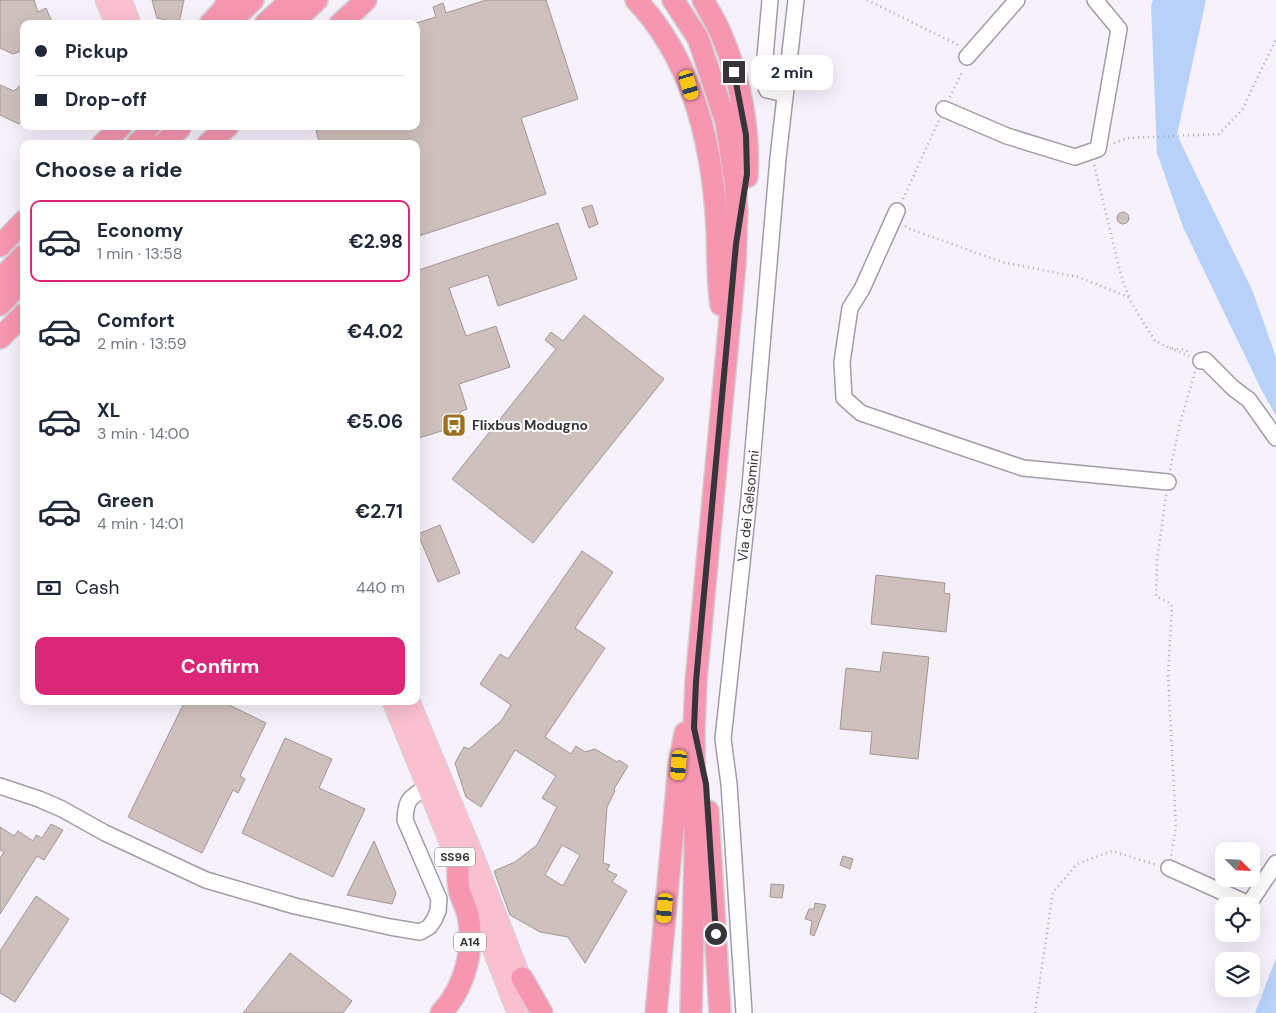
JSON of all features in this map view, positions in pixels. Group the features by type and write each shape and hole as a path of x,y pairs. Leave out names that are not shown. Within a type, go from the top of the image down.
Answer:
{"highway":[{"path":"214,20 229,0"},
{"path":"232,20 253,0"},
{"path":"269,20 291,0"},
{"path":"295,20 317,0"},
{"path":"330,20 351,0"},
{"path":"344,20 366,0"},
{"path":"636,0 648,13 675,54 689,85 706,143 715,197 720,296 728,347"},
{"path":"673,0 698,38 726,122 735,182 736,244"},
{"path":"691,1013 695,855 694,728 696,681 736,244 747,174 746,135 734,72 721,34 703,0"},
{"path":"95,140 104,130"},
{"path":"107,140 117,130"},
{"path":"141,140 152,130"},
{"path":"168,140 178,130"},
{"path":"0,246 20,225"},
{"path":"0,279 20,259"},
{"path":"0,305 20,283"},
{"path":"0,338 20,318"},
{"path":"656,1013 679,765 696,681"},
{"path":"694,728 706,784 720,1013"},
{"name":"A14","path":"441,1013 455,993 467,965 470,950 471,936 467,914 459,891 458,865"},
{"path":"522,978 542,1013"}],"main road":[{"path":"105,0 113,20"},
{"path":"122,0 130,20"},
{"name":"SS96","path":"394,705 517,1013"},
{"name":"SS96","path":"412,705 522,978 534,1013"}],"street":[{"path":"770,0 764,80 767,90 785,94"},
{"name":"Via dei Gelsomini","path":"744,1013 729,784 723,739 750,498 778,168 796,0"},
{"path":"967,57 1017,0"},
{"path":"944,110 1007,136 1075,157 1098,149 1119,29 1095,0"},
{"path":"897,211 862,289 850,308 842,362 844,398 861,412 1023,468 1168,482"},
{"path":"1198,362 1205,360 1233,388 1249,400 1276,438"},
{"path":"0,786 62,809 105,833 206,880 295,906 420,932 429,927 434,920 438,911 438,899 405,820 405,815 409,799 427,787"},
{"path":"1169,868 1249,904 1276,863"}],"path":[{"path":"867,0 958,44 965,51 967,57 897,211 903,225 1002,262 1078,277 1130,298"},
{"path":"1035,1013 1053,892 1077,864 1112,851 1169,868 1176,827 1168,674 1172,604 1156,596 1157,561 1168,482 1180,423 1198,362 1186,350 1170,348 1155,341 1130,298 1122,279 1091,152 1128,138 1219,134 1242,110 1276,39"}],"water":[{"path":"1153,0 1206,0 1177,135 1253,292 1276,357 1276,416 1262,391 1183,227 1157,153 1151,6"},
{"path":"1276,958 1276,1013 1255,1013"}],"building":[{"path":"0,0 34,0 38,12 46,8 51,20 20,20 20,51 13,54 0,48"},
{"path":"152,0 184,0 180,20 157,18"},
{"path":"486,0 546,0 578,99 521,118 546,194 420,236 420,140 319,140 316,131 420,130 420,22 436,17 433,7 443,3 446,13"},
{"path":"0,85 14,91 20,86 19,124 0,115"},
{"path":"592,205 598,224 589,228 582,208"},
{"path":"1123,212 1129,218 1123,224 1117,218"},
{"path":"558,223 577,279 498,306 488,275 449,288 466,336 496,326 510,367 459,384 467,409 460,412 464,424 420,438 420,270"},
{"path":"584,315 664,379 533,543 452,479 556,349 545,340 551,332 563,341"},
{"path":"440,525 460,573 438,582 420,539 420,533"},
{"path":"582,551 613,572 575,628 605,648 545,737 571,754 576,746 585,752 595,749 628,766 614,789 615,791 607,807 603,863 610,865 607,870 617,875 612,882 627,891 585,963 568,937 540,932 510,915 494,871 515,862 537,845 557,807 542,798 556,776 515,750 481,807 466,797 455,763 464,747 469,749 501,721 511,705 480,684 500,654 508,659","holes":["562,845 580,855 563,886 545,875"]},
{"path":"876,575 945,583 944,593 950,594 946,632 871,624"},
{"path":"883,652 929,657 918,759 870,754 872,732 840,729 846,668 880,672"},
{"path":"183,705 229,705 266,723 240,776 245,779 238,793 233,790 202,853 128,817"},
{"path":"285,738 332,759 319,788 365,809 333,877 242,833"},
{"path":"51,824 63,830 44,860 37,856 0,914 0,858 4,852 0,850 0,827 14,836 18,831 33,841 36,835 42,838"},
{"path":"374,841 396,893 392,904 347,895"},
{"path":"843,856 853,859 850,869 840,865"},
{"path":"771,884 784,885 782,898 770,897"},
{"path":"36,896 69,919 15,1002 0,993 0,951"},
{"path":"815,903 826,905 814,936 810,934 812,921 805,919 809,909 814,909"},
{"path":"290,953 352,1001 343,1013 243,1013"}],"place":[{"name":"Flixbus Modugno","path":"454,425"}],"route":[{"path":"716,934 706,784 694,728 696,681 736,244 747,174 746,135 734,72"}]}
